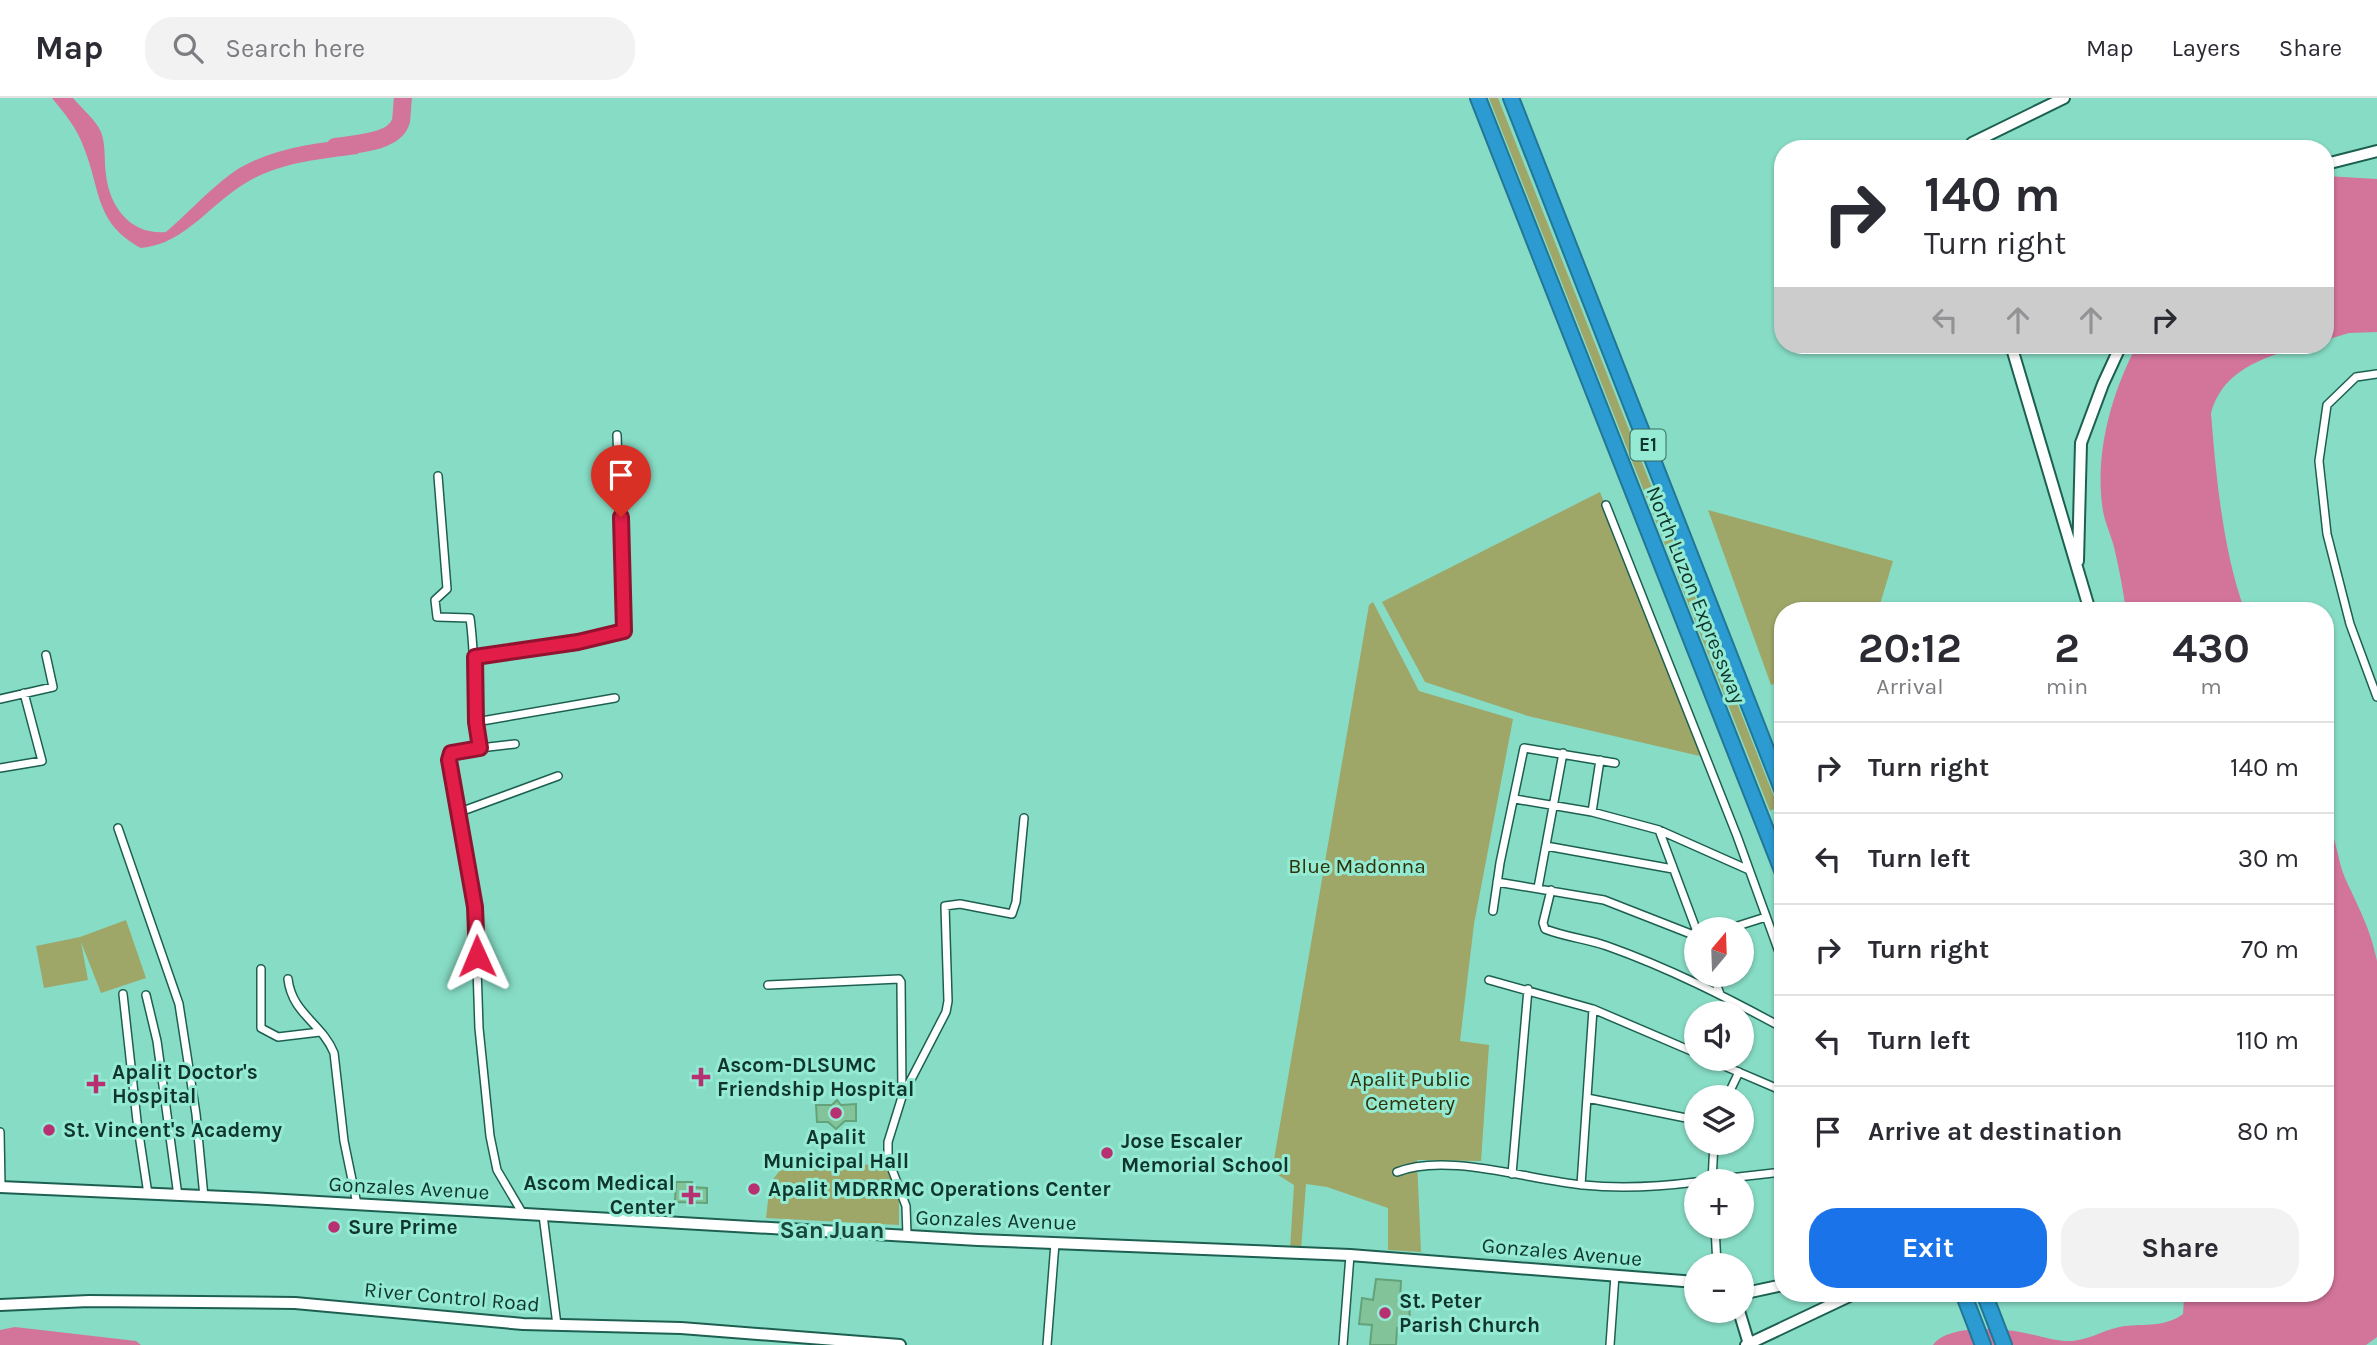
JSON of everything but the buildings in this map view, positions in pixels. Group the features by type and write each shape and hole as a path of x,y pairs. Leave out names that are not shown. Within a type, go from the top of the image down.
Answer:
{"highway":[{"name":"North Luzon Expressway","path":"1478,98 1774,850"},
{"name":"North Luzon Expressway","path":"1511,98 1774,769"},
{"path":"1966,1302 1983,1345"},
{"path":"1987,1302 2004,1345"}],"main road":[{"path":"1978,140 2064,98"},
{"path":"2334,162 2377,151"},
{"path":"2014,354 2087,602"},
{"path":"2078,572 2081,443 2117,354"},
{"name":"Gonzales Avenue","path":"0,1187 1055,1243 1350,1255 1684,1281"},
{"path":"1754,1291 1774,1287"},
{"name":"River Control Road","path":"0,1305 89,1301 295,1303 557,1325 681,1328 897,1345"},
{"path":"1742,1323 1748,1344 1837,1302"}],"street":[{"path":"2377,374 2356,377 2327,405 2319,461 2327,534 2350,624 2377,697"},
{"path":"475,657 578,642 624,631 617,435"},
{"path":"438,477 447,589 436,598 437,617 470,618 480,748"},
{"path":"1606,505 1774,939"},
{"path":"0,699 52,688 46,655"},
{"path":"0,768 43,761 24,692"},
{"path":"476,722 615,698"},
{"path":"515,744 451,753 449,760 475,907 479,1028 490,1136 497,1170 523,1214"},
{"path":"1493,911 1524,748 1615,764"},
{"path":"1538,888 1563,753"},
{"path":"1592,812 1600,761"},
{"path":"460,812 558,776"},
{"path":"1515,799 1592,812 1660,830 1749,870"},
{"path":"907,1235 906,1206 888,1160 888,1142 902,1097 946,1013 948,1001 945,906 960,904 1012,914 1016,902 1024,818"},
{"path":"118,828 179,1004 196,1114 204,1197"},
{"path":"1660,830 1691,917"},
{"path":"1546,846 1673,869"},
{"path":"1497,882 1604,900 1684,931"},
{"path":"1551,890 1543,923 1545,929 1605,945 1720,994 1774,1023"},
{"path":"1754,921 1766,917"},
{"path":"261,970 261,1028 278,1037 320,1032"},
{"path":"288,979 290,997 330,1043 334,1053 344,1141 357,1204"},
{"path":"768,985 899,979 902,1097"},
{"path":"1489,980 1593,1009 1684,1048"},
{"path":"1717,987 1720,994"},
{"path":"1512,1174 1528,989"},
{"path":"123,994 148,1194"},
{"path":"146,995 157,1041 178,1196"},
{"path":"1581,1185 1593,1009"},
{"path":"1733,1085 1739,1072 1774,1087"},
{"path":"1587,1098 1684,1118"},
{"path":"0,1132 0,1187"},
{"path":"1397,1172 1429,1164 1581,1185 1639,1189 1684,1183"},
{"path":"1754,1176 1774,1173"},
{"path":"543,1215 557,1325"},
{"path":"1047,1345 1055,1243"},
{"path":"1343,1345 1350,1255"},
{"path":"1610,1345 1615,1275"}],"green space":[{"path":"1489,98 1498,98 1774,797 1774,809 1770,811"},
{"path":"1600,492 1704,757 1528,716 1425,682 1382,602"},
{"path":"1708,510 1893,561 1881,602 1774,602 1774,684 1771,685"},
{"name":"Apalit Public Cemetery","path":"1373,602 1419,691 1513,719 1474,924 1460,1041 1489,1045 1481,1161 1417,1160 1421,1252 1388,1250 1388,1208 1327,1187 1306,1184 1301,1250 1290,1249 1294,1185 1272,1171 1369,605"},
{"path":"126,920 146,978 101,993 81,942 88,980 44,988 36,946 80,937"},
{"path":"786,1163 885,1165 899,1198 899,1225 766,1218 770,1183"}],"shaded area":[{"path":"52,98 73,98 96,123 103,137 106,175 112,198 124,217 142,229 154,232 166,232 208,192 253,161 304,146 357,138 358,154 275,169 235,190 172,239 141,248 115,228 107,217 81,141"},
{"path":"2334,176 2377,179 2377,332 2349,333 2334,338"},
{"path":"2133,354 2277,354 2248,366 2236,375 2225,385 2211,413 2226,539 2242,602 2124,602 2116,555 2103,511 2101,468 2112,404"},
{"path":"2334,841 2377,961 2377,1337 2366,1345 1933,1345 1950,1334 1976,1329 2015,1331 2073,1341 2118,1327 2169,1321 2183,1314 2184,1302 2334,1302"},
{"path":"15,1327 136,1341 141,1345 0,1345 0,1330"}],"waterway":[{"path":"335,147 373,141 391,134 401,121 403,98"}],"place":[{"name":"Ascom-DLSUMC Friendship Hospital","path":"701,1077"},
{"name":"Apalit Doctor's Hospital","path":"96,1084"},
{"name":"Apalit Municipal Hall","path":"836,1113"},
{"name":"St. Vincent's Academy","path":"49,1130"},
{"name":"Jose Escaler Memorial School","path":"1107,1153"},
{"name":"Apalit MDRRMC Operations Center","path":"754,1189"},
{"name":"Ascom Medical Center","path":"691,1195"},
{"name":"Sure Prime","path":"334,1227"},
{"name":"St. Peter Parish Church","path":"1385,1313"}],"district":[{"name":"San Juan","path":"832,1230"}],"route":[{"path":"477,956 475,907 449,760 451,753 480,748 476,722 475,657 578,642 624,631 626,627 621,517"}],"park label":[{"name":"Blue Madonna","path":"1357,866"}]}
